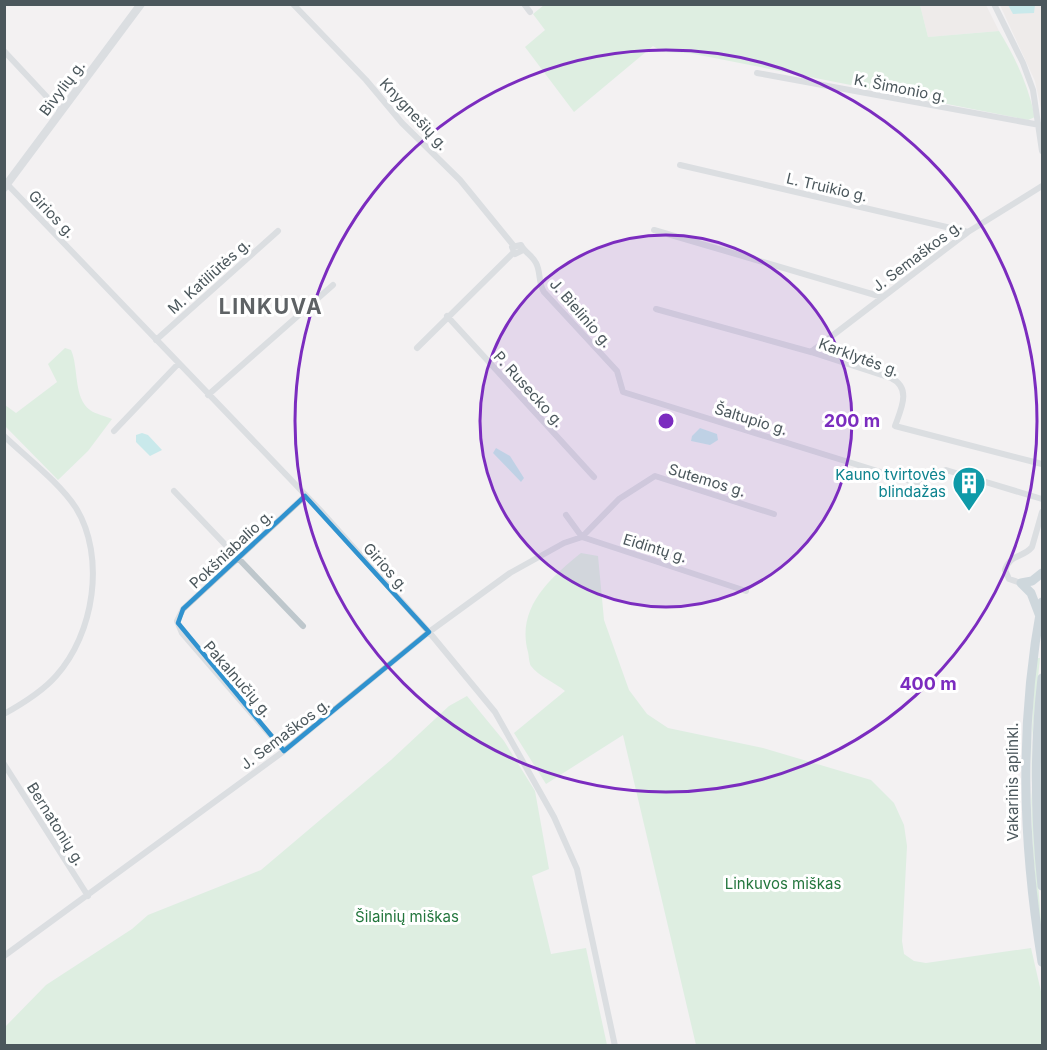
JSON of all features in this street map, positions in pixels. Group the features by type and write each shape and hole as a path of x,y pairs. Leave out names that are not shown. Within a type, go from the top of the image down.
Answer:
{"highway":[{"path":"1021,584 1032,581 1042,573"},
{"path":"1021,584 1031,593 1040,615"},
{"name":"Vakarinis aplinkl.","path":"1042,602 1028,709 1025,795 1027,848 1042,962"},
{"name":"Vakarinis aplinkl.","path":"1042,678 1037,740 1037,817 1042,885"}],"street":[{"name":"Bivylių g.","path":"6,186 141,4"},
{"name":"Knygnešių g.","path":"293,4 366,80 402,123 460,180 513,249 521,245 523,250"},
{"path":"524,4 530,12"},
{"path":"994,4 1028,75 1040,125 1042,151"},
{"path":"4,51 61,112"},
{"name":"K. Šimonio g.","path":"757,73 1040,125"},
{"name":"L. Truikio g.","path":"680,165 968,232"},
{"name":"Girios g.","path":"6,186 305,496 429,632 495,712 568,846 577,869 615,1046"},
{"name":"J. Semaškos g.","path":"811,352 968,232 1042,186"},
{"path":"654,230 869,291 882,297"},
{"name":"M. Katiliūtės g.","path":"156,340 278,231"},
{"path":"417,348 513,249"},
{"name":"J. Bielinio g.","path":"523,250 537,264 540,286 544,292 617,371 623,392"},
{"path":"208,395 333,285"},
{"name":"Karklytės g.","path":"656,309 811,352 899,382 904,398 895,426 1042,464"},
{"name":"P. Rusecko g.","path":"447,316 594,477"},
{"path":"114,431 178,364"},
{"name":"Šaltupio g.","path":"623,392 916,483 946,470 1042,499"},
{"path":"4,436 76,507 85,530 92,561 93,591 91,610 78,640 57,676 4,714"},
{"name":"Sutemos g.","path":"582,537 619,499 655,476 774,514"},
{"path":"174,491 238,561 303,626"},
{"name":"Pokšniabalio g.","path":"177,621 183,609 238,561 305,496"},
{"path":"1021,584 1010,579 1005,570 1011,559 1029,551 1032,547 1042,512"},
{"path":"566,515 582,537"},
{"name":"J. Semaškos g.","path":"4,956 284,751 429,632 510,573 564,543 582,537"},
{"name":"Eidintų g.","path":"582,537 746,591"},
{"name":"Pakalnučių g.","path":"177,621 182,633 284,751"},
{"name":"Bernatonių g.","path":"4,764 88,896"}],"highlighted area":[{"path":"305,496 429,632 284,751 178,623 183,609"}],"shaded area":[{"path":"920,5 986,5 999,31 928,37"},
{"path":"1000,5 1042,5 1042,113 1035,81"}],"green space":[{"path":"544,5 920,5 928,37 999,31 1021,72 1035,117 1028,120 689,53 663,52 653,46 574,112 525,47 545,30 533,14"},
{"path":"65,348 71,350 81,398 92,411 112,419 88,451 58,480 5,426 5,405 16,413 57,382 48,364"},
{"name":"Linkuvos miškas","path":"581,553 598,556 604,620 629,690 647,714 668,728 763,748 871,780 894,803 904,825 907,846 902,941 904,954 914,961 926,963 1031,948 1042,996 1042,1045 696,1045 623,735 546,784 514,733 565,691 531,666 526,636 527,621 538,595"},
{"path":"1036,658 1040,658 1032,738 1031,782 1032,729"},
{"name":"Šilainių miškas","path":"467,696 504,741 535,791 549,869 532,876 551,954 586,948 607,1045 5,1045 5,1027 46,985 132,929 148,915 261,870 391,760 449,706"},
{"path":"1031,790 1042,936 1034,865"}],"water":[{"path":"1008,5 1035,5 1034,13 1013,14"},
{"path":"700,428 717,434 718,440 710,445 691,441 692,436"},
{"path":"142,433 148,435 162,450 150,456 136,442 136,435"},
{"path":"496,448 510,456 524,478 521,482 493,453"}],"place":[{"name":"Kauno tvirtovės blindažas","path":"969,512"}],"district":[{"name":"LINKUVA","path":"271,306"}]}
